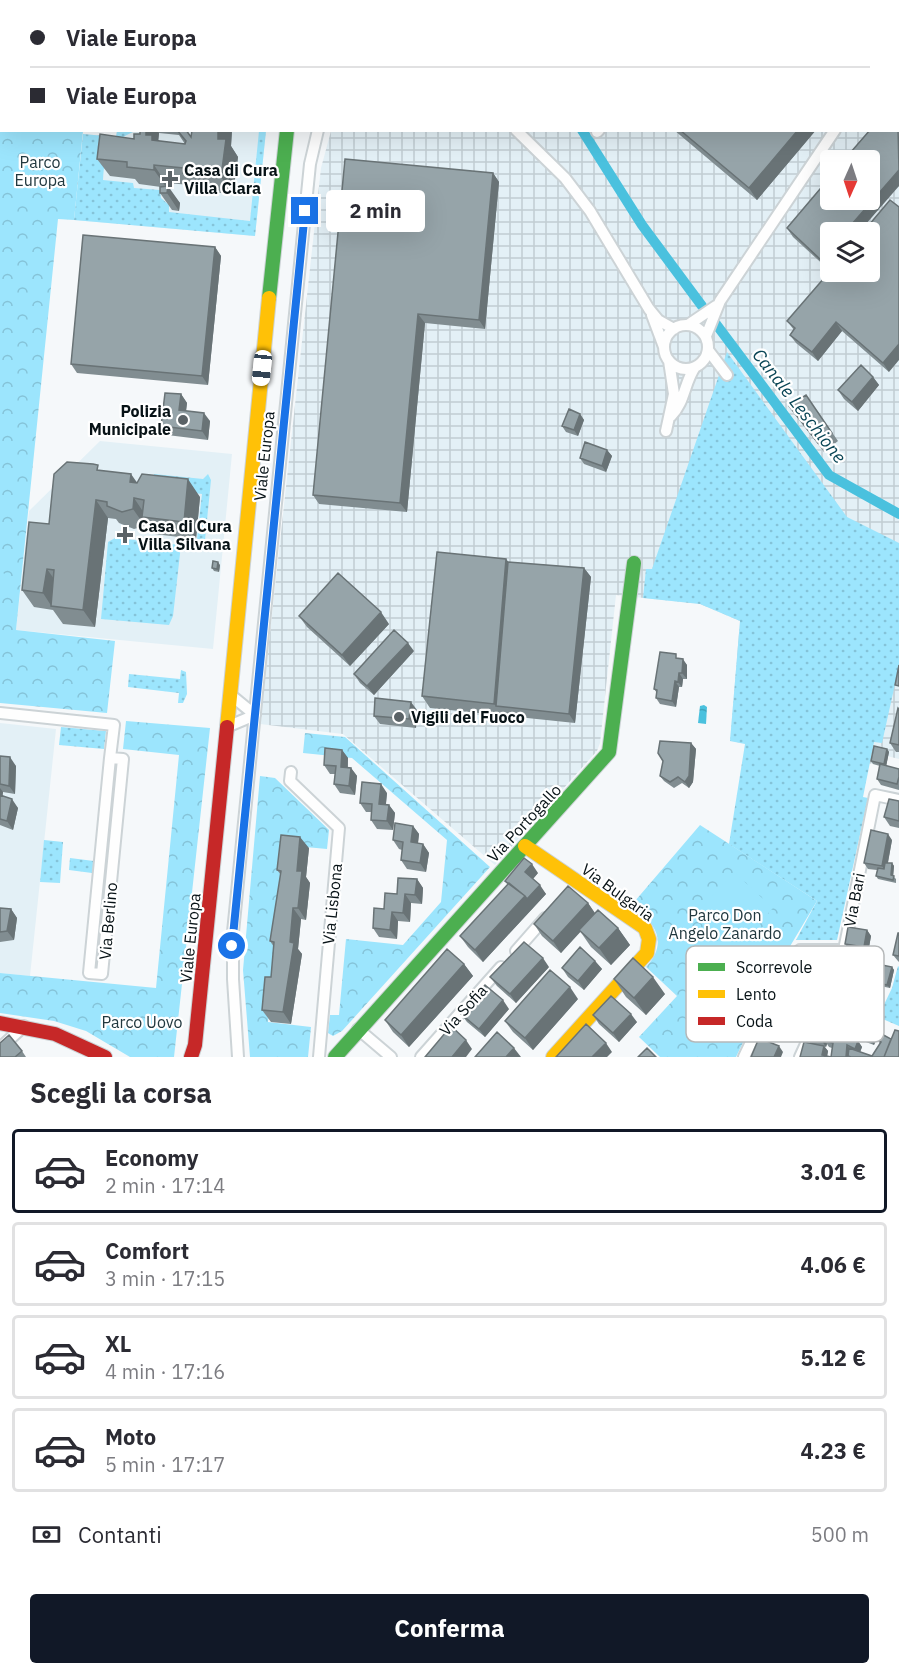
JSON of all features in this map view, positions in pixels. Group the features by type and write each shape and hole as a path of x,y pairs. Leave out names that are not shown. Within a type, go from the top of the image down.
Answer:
{"street":[{"name":"Viale Europa","path":"196,1053 232,696 257,415 287,132"},
{"name":"Viale Europa","path":"231,1057 237,1052 232,942 310,164 318,132"},
{"path":"518,132 565,178 590,210 649,309 658,320 674,328 688,325 710,312 720,302 834,132"},
{"path":"669,360 681,368 698,365 724,372 708,350 706,336 720,302"},
{"path":"649,309 674,378 671,416 666,431"},
{"path":"688,325 701,330 706,336"},
{"path":"664,347 665,340 674,328"},
{"path":"671,416 679,408 687,378 708,350"},
{"name":"Via Portogallo","path":"335,1057 609,752 634,563"},
{"path":"229,726 255,715 232,696"},
{"name":"Via Berlino","path":"0,713 114,725 110,758 89,973 102,974 123,759 110,758"},
{"name":"Via Lisbona","path":"291,772 290,781 339,828 319,1057"},
{"name":"Via Bari","path":"845,946 875,795 899,800"},
{"name":"Via Bulgaria","path":"525,846 574,886 645,928 650,947 553,1057"},
{"name":"Via Sofia","path":"421,1057 550,912"},
{"path":"0,1023 24,1026 61,1036 105,1057"},
{"path":"0,1048 24,1026"},
{"path":"358,1029 391,1057"},
{"path":"744,1057 751,1042"},
{"name":"Via Bari","path":"800,1057 807,1042"}],"shaded area":[{"name":"Casa di Cura Villa Clara","path":"117,132 266,132 255,236 74,220 83,134 116,137"},
{"path":"331,132 899,132 899,759 887,756 885,766 730,741 740,621 700,604 616,595 600,743 597,751 495,865 343,734 260,724 321,168"},
{"name":"Casa di Cura Villa Silvana","path":"100,441 232,454 213,649 16,630 29,511"},
{"path":"0,723 56,729 30,976 0,973"}],"green space":[{"name":"Parco Europa","path":"0,132 83,132 74,220 58,219 16,630 115,641 107,713 0,703"},
{"path":"117,132 133,132 119,140 110,149 105,162 103,180 133,183 134,188 160,190 161,198 169,205 169,212 250,221 259,132 266,132 255,236 74,220 83,134 116,137"},
{"path":"727,352 847,517 899,543 899,666 882,743 874,742 863,797 868,798 837,940 796,940 817,901 729,844 745,744 730,741 740,621 700,604 643,598 646,569 652,569"},
{"path":"154,474 203,479 208,474 211,480 205,540 197,539 202,494 153,488"},
{"path":"115,538 181,545 173,616 169,625 101,619 108,542"},
{"path":"0,566 13,592 0,599"},
{"path":"181,670 186,672 187,694 183,703 178,703 179,693 128,687 129,674 180,679"},
{"name":"Parco Uovo","path":"126,721 210,728 174,1057 130,1057 86,1031 54,1021 0,1013 0,973 156,988 179,755 123,749"},
{"path":"61,727 106,731 104,749 59,745"},
{"path":"305,733 345,737 490,867 342,1031 333,1036 328,1033 330,1015 339,1015 346,939 403,945 441,902 447,840 352,758 303,753"},
{"path":"260,776 275,778 329,830 327,849 284,845 268,1022 311,1027 308,1057 250,1057 243,970"},
{"name":"Parco Don Angelo Zanardo","path":"700,825 817,901 790,946 686,946 686,1042 743,1042 736,1057 660,1057 639,1037 677,996 646,967 656,952 657,937 651,924 638,911 642,906 635,901"},
{"path":"44,840 63,842 60,883 40,882"},
{"path":"70,858 94,861 92,873 69,870"},
{"path":"734,872 773,908 738,946 726,946 694,916"},
{"path":"898,966 899,1026 884,1020 884,1005 892,988"}],"water":[{"path":"700,706 707,707 706,724 698,723"}],"building":[{"path":"140,132 146,132 146,135 152,135 152,140 185,144 186,141 179,132 187,132 191,137 192,132 218,132 218,139 226,139 221,177 183,173 183,168 154,165 154,170 127,167 127,162 97,159 100,134 134,139 134,134 140,134"},
{"path":"682,132 796,132 749,188"},
{"path":"868,132 898,132 899,170 880,192 880,150 853,150"},
{"path":"345,159 493,173 479,320 418,314 400,503 313,495"},
{"path":"168,186 167,193 160,193 160,187"},
{"path":"820,189 820,210 864,210 854,222 820,222 820,259 787,228"},
{"path":"890,200 899,207 899,344 883,363 836,322 812,352 790,335 795,328 787,321 821,282 880,282 880,222 871,222"},
{"path":"83,235 215,247 202,376 71,364"},
{"path":"861,365 873,377 852,402 838,390"},
{"path":"165,393 181,394 179,410 204,413 202,431 161,426"},
{"path":"806,395 832,433 818,443 789,406"},
{"path":"569,409 580,414 574,430 562,426"},
{"path":"585,442 607,450 602,466 580,458"},
{"path":"67,462 93,464 98,465 97,470 131,474 130,482 137,483 142,474 188,479 184,522 142,517 144,500 134,498 133,509 122,512 107,506 107,502 96,500 83,610 51,606 54,570 47,569 43,593 22,590 29,522 49,524 54,474"},
{"path":"437,552 506,559 494,704 422,696"},
{"path":"213,561 218,562 217,569 212,568"},
{"path":"508,562 584,568 569,714 496,706"},
{"path":"338,573 381,612 342,655 299,616"},
{"path":"394,630 408,643 367,686 354,674"},
{"path":"660,652 676,654 676,658 683,659 682,673 679,673 678,682 675,681 672,701 656,698 657,690 654,689"},
{"path":"899,665 899,686 895,685"},
{"path":"375,698 411,702 409,719 374,716"},
{"path":"899,709 899,745 890,743"},
{"path":"660,741 691,743 689,776 685,782 678,777 670,782 660,776 663,761 658,753"},
{"path":"874,746 887,749 884,764 871,761"},
{"path":"325,748 342,750 341,767 351,768 349,786 334,784 336,766 324,765"},
{"path":"0,756 10,757 9,786 0,784"},
{"path":"880,764 899,769 897,784 877,779"},
{"path":"362,782 381,784 379,804 389,805 387,821 371,820 372,804 360,803"},
{"path":"0,795 12,799 7,821 0,819"},
{"path":"889,799 899,801 899,821 884,817"},
{"path":"395,823 413,826 411,842 423,844 420,863 401,860 403,842 393,840"},
{"path":"871,830 888,834 882,866 864,863"},
{"path":"281,835 300,837 297,871 302,871 298,908 293,908 290,942 294,943 283,1012 262,1010 265,977 271,977 274,942 270,941 281,871 277,870"},
{"path":"524,858 532,864 525,872 540,885 527,899 505,881"},
{"path":"885,863 892,863 893,880 876,876 878,868 884,869"},
{"path":"398,878 417,879 415,895 405,894 403,913 392,912 390,930 373,928 374,908 384,909 385,893 397,894"},
{"path":"509,883 525,896 475,950 460,936"},
{"path":"568,886 588,903 553,941 534,924"},
{"path":"0,908 11,909 7,931 0,932"},
{"path":"598,910 618,928 599,948 579,930"},
{"path":"848,927 867,930 864,946 845,944"},
{"path":"899,933 899,956 893,955"},
{"path":"524,942 543,958 510,994 490,977"},
{"path":"580,947 595,961 578,981 562,968"},
{"path":"447,949 464,964 401,1035 385,1020"},
{"path":"633,958 653,977 634,998 614,979"},
{"path":"884,965 892,967 887,985 884,984"},
{"path":"550,970 570,987 525,1038 505,1021"},
{"path":"485,985 503,1000 479,1029 461,1014"},
{"path":"611,996 631,1014 613,1033 593,1015"},
{"path":"586,1024 606,1043 592,1057 556,1057"},
{"path":"451,1026 466,1040 452,1057 425,1057"},
{"path":"895,1030 899,1031 899,1057 884,1057"},
{"path":"497,1032 514,1048 506,1057 475,1057"},
{"path":"9,1035 22,1051 15,1057 0,1057 0,1043"},
{"path":"884,1035 891,1039 884,1057 851,1057 848,1056 849,1048 872,1056 881,1042 884,1042"},
{"path":"757,1042 769,1042 779,1046 774,1057 751,1057"},
{"path":"804,1042 824,1046 822,1055 831,1057 800,1057"},
{"path":"829,1042 858,1042 855,1049 847,1045 846,1057 831,1057 833,1043"},
{"path":"647,1048 656,1057 638,1057"}],"waterway":[{"name":"Canale Leschione","path":"583,132 642,225 702,306"},
{"name":"Canale Leschione","path":"716,324 829,475 899,514"}],"traffic: fast":[{"path":"269,298 287,132"},
{"path":"335,1057 609,752 634,563"}],"traffic: slow":[{"path":"227,727 269,298"},
{"path":"525,846 645,928 649,939 647,953 553,1057"}],"traffic: jam":[{"path":"191,1057 195,1045 227,727"},
{"path":"0,1023 55,1034 105,1057"}],"place":[{"name":"Casa di Cura Villa Clara","path":"170,179"},
{"name":"Polizia Municipale","path":"183,420"},
{"name":"Casa di Cura Villa Silvana","path":"125,535"},
{"name":"Vigili del Fuoco","path":"399,717"}],"route":[{"path":"232,946 305,211"}]}
